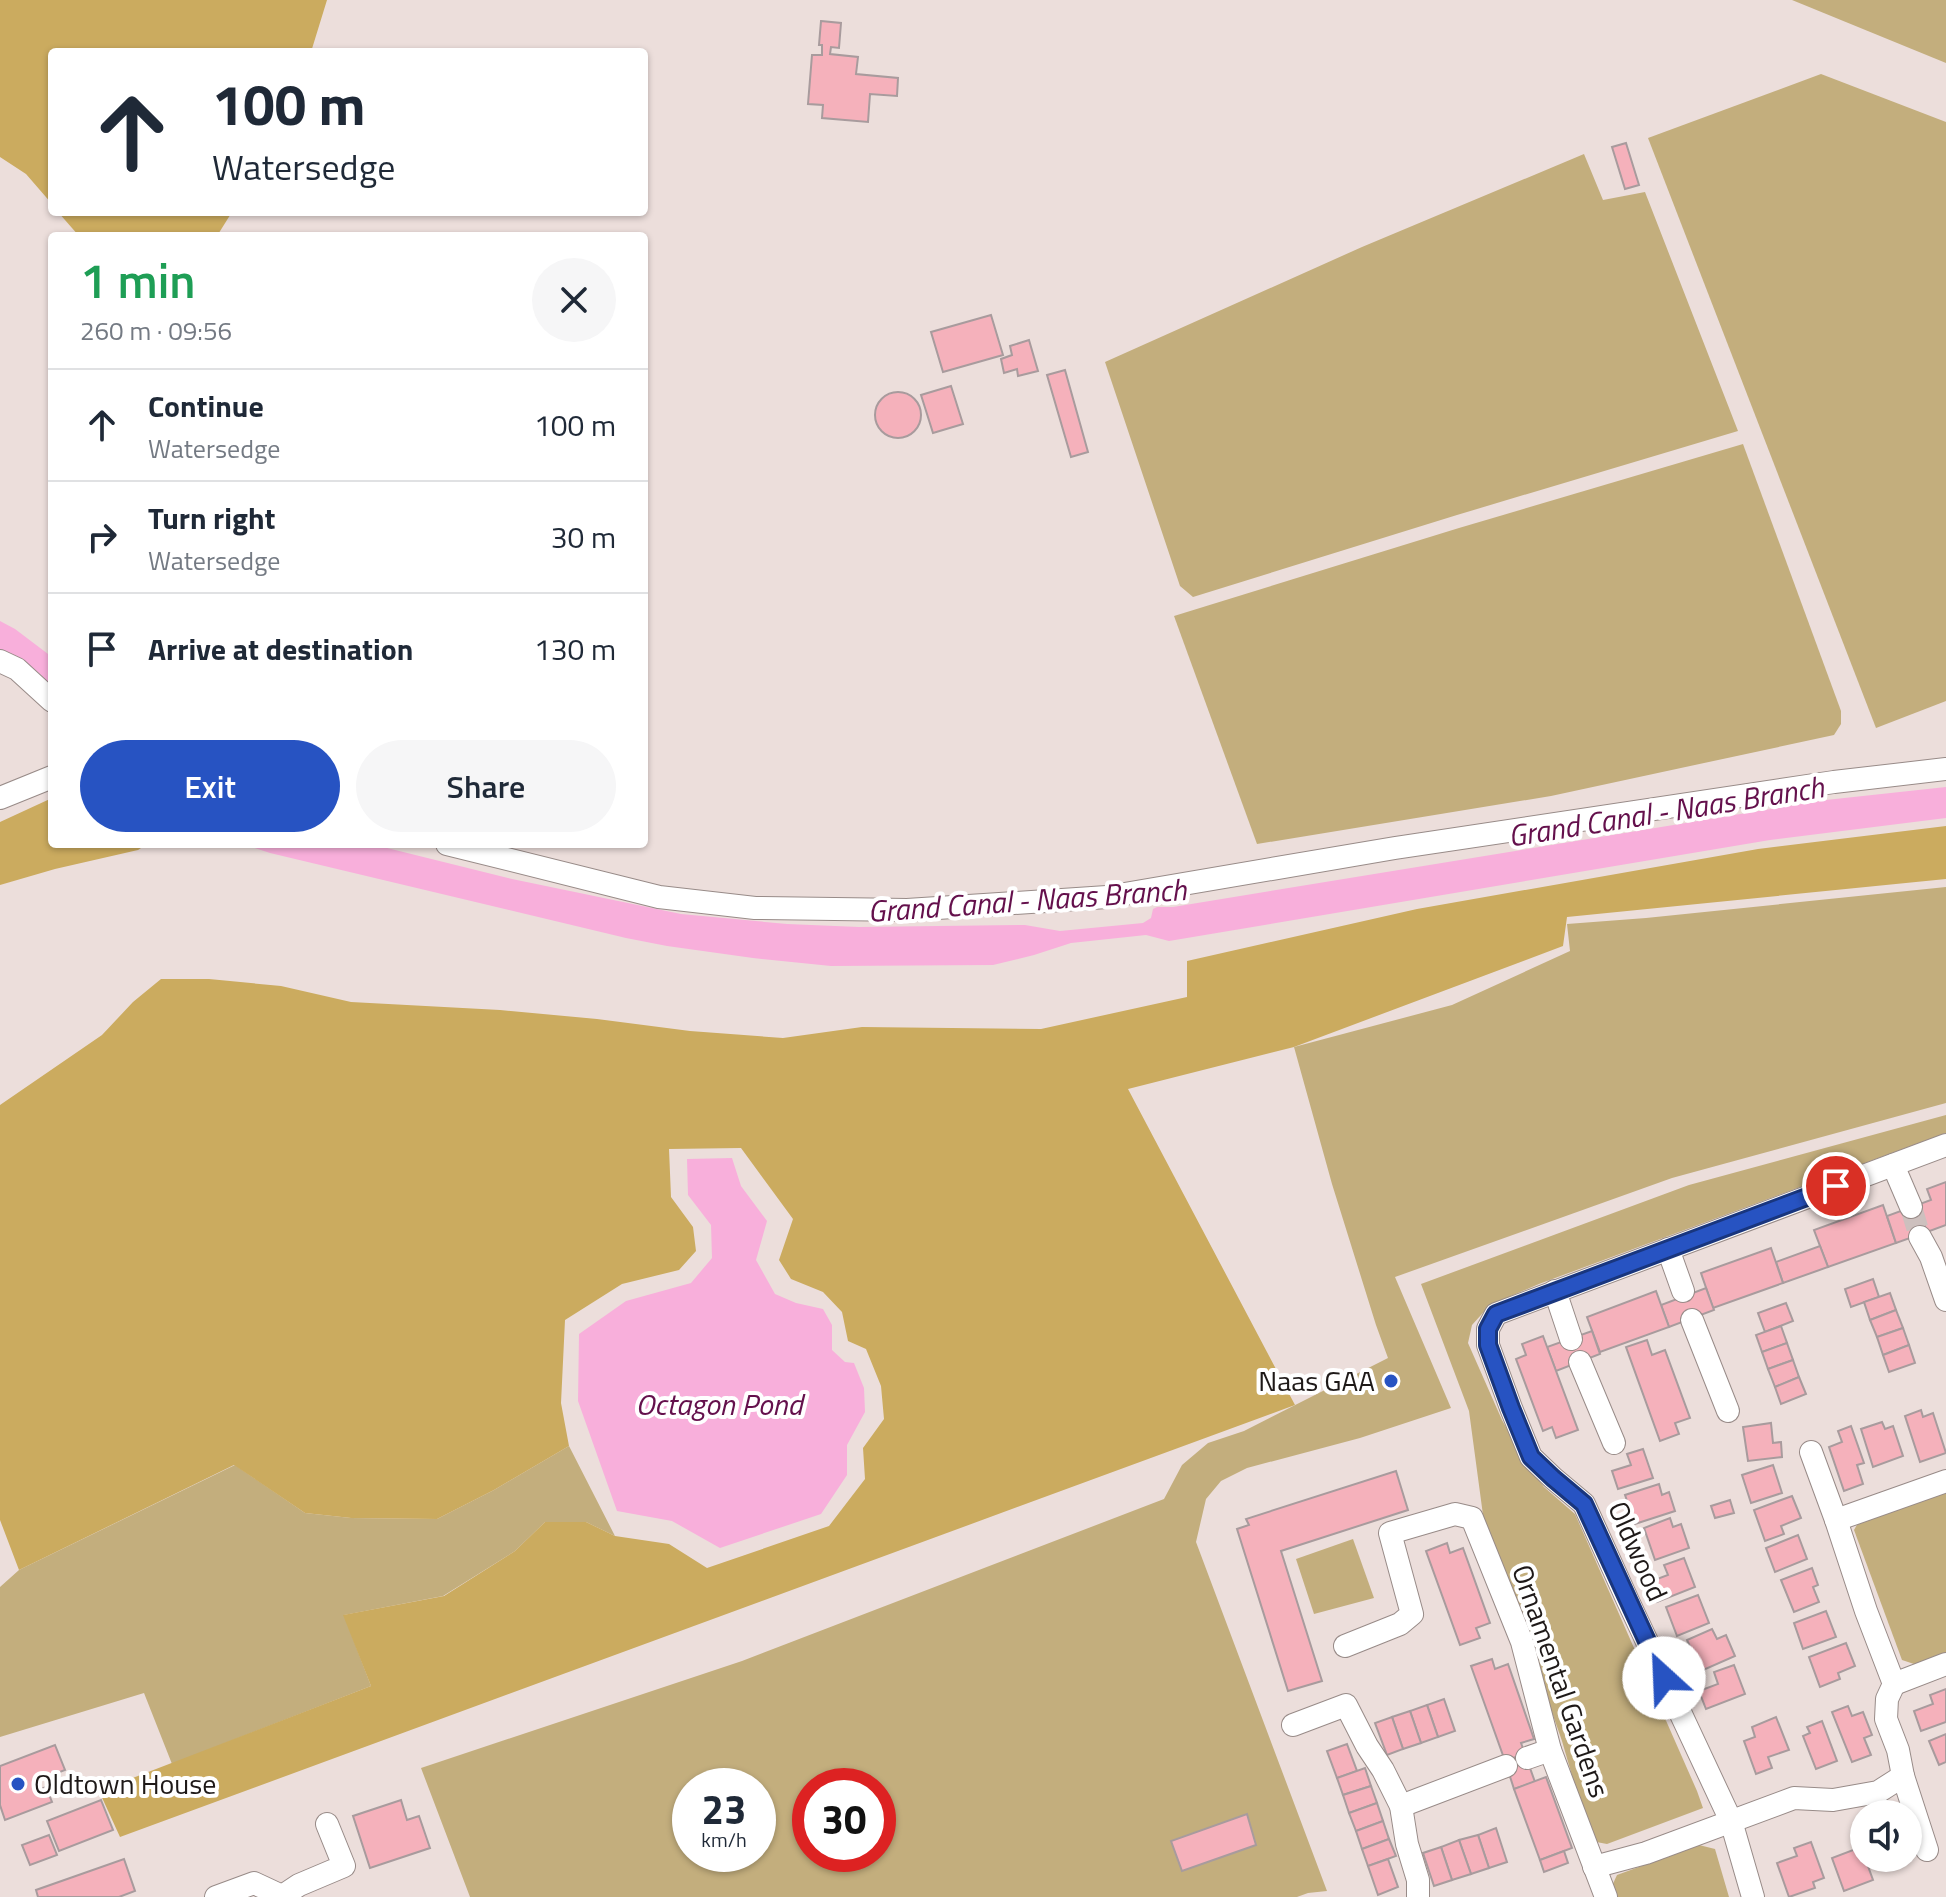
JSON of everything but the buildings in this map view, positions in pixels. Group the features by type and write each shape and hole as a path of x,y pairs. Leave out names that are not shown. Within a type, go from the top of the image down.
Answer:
{"street":[{"path":"0,661 17,669 48,697"},
{"path":"463,848 659,897 755,908 907,910 1107,897 1440,841 1834,782 1946,769"},
{"path":"0,798 48,779"},
{"name":"Oldwood","path":"1753,1897 1731,1821 1584,1504 1531,1457 1488,1345 1488,1329 1496,1314 1946,1145"},
{"path":"1893,1165 1911,1207"},
{"path":"1920,1237 1938,1255 1946,1300"},
{"path":"1668,1249 1683,1291"},
{"path":"1555,1291 1571,1339"},
{"path":"1692,1320 1728,1411"},
{"path":"1580,1362 1614,1443"},
{"path":"1811,1452 1894,1684"},
{"path":"1836,1520 1946,1481"},
{"name":"Ornamental Gardens","path":"1345,1646 1400,1624 1412,1614 1390,1533 1455,1514 1472,1518 1522,1642 1550,1750 1606,1897"},
{"path":"1927,1850 1886,1719 1887,1699 1894,1684 1946,1664"},
{"path":"1293,1725 1346,1705 1401,1806 1407,1844 1418,1880 1418,1897"},
{"path":"1401,1806 1550,1750"},
{"path":"1594,1867 1646,1853 1794,1798 1833,1800 1878,1792 1903,1776"},
{"path":"216,1897 254,1883 284,1896 299,1885 344,1866 327,1824"}],"shaded area":[{"path":"0,0 327,0 312,48 48,48 48,199 26,174 0,157"},
{"path":"1792,0 1946,0 1946,63"},
{"path":"1821,74 1946,122 1946,701 1876,728 1648,138"},
{"path":"1584,154 1603,200 1645,192 1738,431 1193,597 1180,586 1105,362 1362,247"},
{"path":"62,216 230,216 220,232 76,232"},
{"path":"1743,444 1841,711 1841,724 1834,735 1551,796 1257,844 1174,616"},
{"path":"48,800 48,848 141,848 0,885 0,822"},
{"path":"1946,826 1946,879 1567,917 1563,946 1294,1047 1128,1089 1295,1405 120,1837 99,1791 371,1686 343,1615 444,1596 515,1551 545,1522 586,1522 615,1536 669,1544 707,1568 829,1526 865,1479 863,1448 884,1419 881,1386 866,1349 848,1341 842,1312 823,1292 791,1279 779,1260 793,1219 741,1148 669,1149 671,1197 693,1227 696,1251 679,1270 622,1284 565,1320 561,1403 569,1446 437,1519 351,1518 305,1513 234,1465 19,1570 0,1520 0,1105 102,1035 133,1002 161,979 209,979 281,986 351,1002 500,1010 783,1038 862,1027 1041,1029 1187,997 1187,961 1417,909 1758,849"},
{"name":"Naas GAA","path":"1946,887 1946,1103 1672,1178 1395,1277 1451,1408 1360,1438 1247,1468 1221,1481 1206,1499 1196,1542 1327,1891 1297,1897 470,1897 421,1768 742,1661 1164,1499 1182,1465 1208,1443 1244,1431 1388,1358 1332,1184 1294,1047 1452,1005 1570,951 1567,924"},
{"path":"1946,1115 1946,1133 1539,1284 1490,1305 1472,1325 1468,1343 1502,1420 1544,1487 1575,1514 1703,1808 1607,1844 1591,1841 1562,1741 1483,1515 1469,1411 1421,1284 1689,1185"},
{"path":"569,1446 615,1536 586,1522 545,1522 515,1551 443,1596 344,1615 371,1686 172,1764 144,1693 0,1737 0,1587 19,1570 235,1465 305,1513 351,1518 437,1519"},
{"path":"1946,1492 1946,1654 1917,1665 1902,1660 1854,1530 1858,1523"},
{"path":"1353,1539 1374,1598 1314,1614 1296,1559"},
{"path":"1699,1845 1715,1849 1729,1897 1616,1897 1611,1888 1617,1875"}],"water":[{"path":"0,621 48,654 48,682 39,673 0,653"},
{"path":"1946,787 1946,818 1770,840 1169,941 1146,935 1071,943 993,965 831,966 667,946 255,848 387,848 512,879 681,914 787,924 859,927 1025,925 1060,931 1143,923 1151,918 1153,909 1157,907 1173,907 1826,800"},
{"name":"Octagon Pond","path":"732,1158 741,1186 767,1221 756,1260 775,1294 823,1309 832,1325 832,1350 845,1362 854,1363 864,1388 865,1412 847,1445 847,1475 821,1514 720,1548 672,1521 617,1511 578,1401 579,1334 626,1301 691,1283 712,1258 711,1225 688,1195 687,1159"}],"tunnel":[{"path":"1911,1207 1920,1237"}],"place":[{"name":"Naas GAA","path":"1391,1381"},
{"name":"Oldtown House","path":"18,1784"}],"route":[{"path":"1664,1678 1584,1504 1531,1457 1488,1345 1488,1329 1496,1314 1836,1186"}],"water label":[{"name":"Grand Canal - Naas Branch","path":"1666,812"},
{"name":"Grand Canal - Naas Branch","path":"1027,901"}]}
